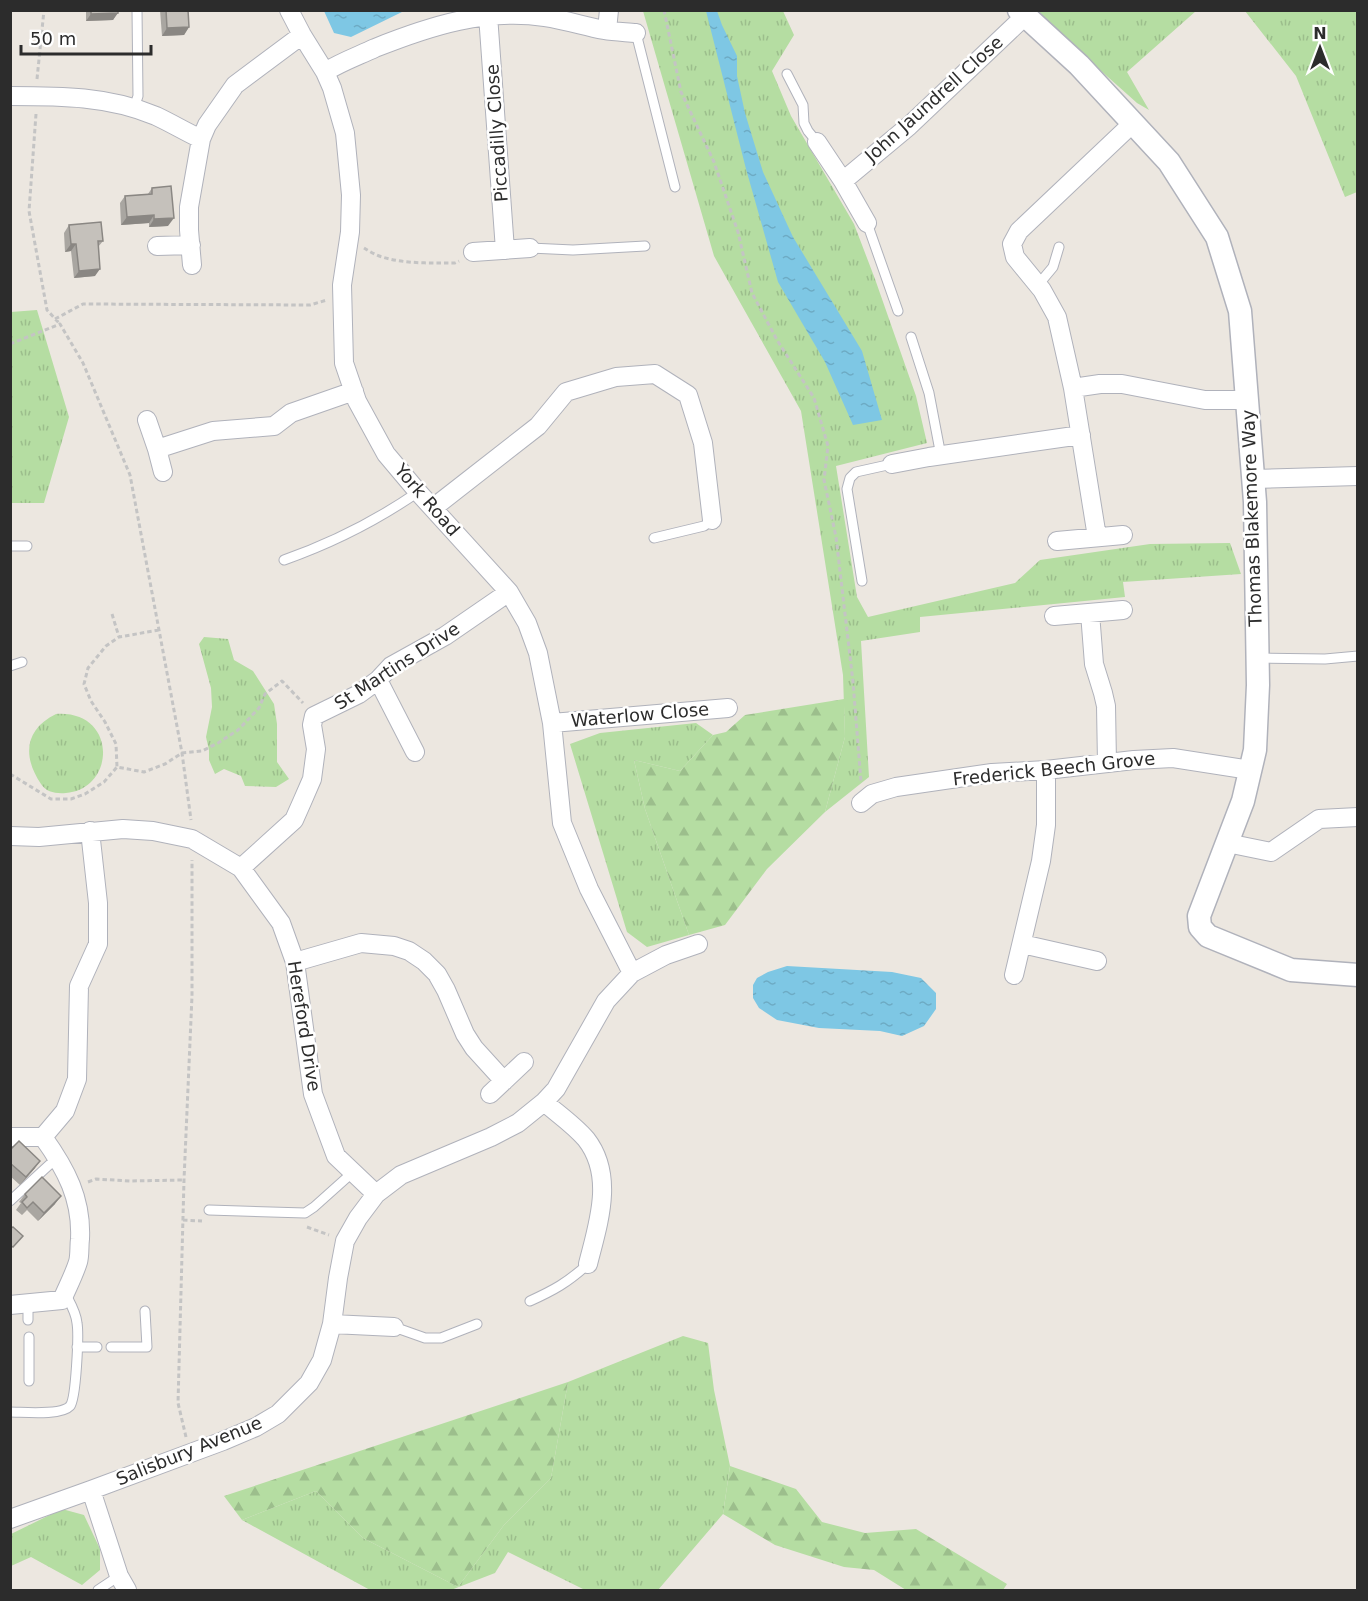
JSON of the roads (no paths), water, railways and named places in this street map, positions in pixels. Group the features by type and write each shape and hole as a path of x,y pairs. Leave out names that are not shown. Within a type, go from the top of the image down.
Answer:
{"street":[{"name":"York Road","path":"289,10 325,72 345,134 351,195 350,232 342,293 344,363 357,401 386,454 509,592 527,623 538,653 552,723 562,823 589,889 632,973"},
{"path":"607,30 609,10"},
{"name":"Thomas Blakemore Way","path":"1022,13 1079,65 1169,162 1217,237 1240,311 1255,502 1258,658 1255,750 1243,801 1199,916 1200,927 1209,936 1291,970 1358,975"},
{"name":"John Jaundrell Close","path":"843,181 909,126 1022,13"},
{"path":"325,72 353,57 406,36 429,19 447,23 488,15 511,14 545,17 607,30 636,33"},
{"name":"Piccadilly Close","path":"488,15 505,250"},
{"path":"192,265 189,207 201,139 207,125 235,86 302,35"},
{"path":"10,96 70,97 106,101 156,116 201,139"},
{"path":"1097,537 1073,388 1057,317 1038,285 1015,257 1012,244 1019,231 1133,123"},
{"path":"817,142 843,181 867,224"},
{"path":"157,246 190,245"},
{"path":"473,252 530,248"},
{"path":"433,508 538,426 566,392 616,376 656,375 688,395 703,443 712,520"},
{"path":"1073,388 1122,384 1205,400 1247,400"},
{"path":"157,449 213,431 274,426 291,413 354,391"},
{"path":"147,420 163,472"},
{"path":"892,464 1081,435"},
{"path":"1253,479 1358,476"},
{"path":"1057,541 1123,535"},
{"name":"St Martins Drive","path":"241,868 294,819 303,802 312,779 316,749 312,725 314,716 359,694 378,680 391,666 445,636 509,592"},
{"path":"1054,616 1123,610"},
{"path":"1090,613 1094,664 1106,706 1107,763"},
{"path":"378,680 415,752"},
{"name":"Waterlow Close","path":"552,723 728,708"},
{"name":"Frederick Beech Grove","path":"861,803 872,794 896,787 992,773 1107,763 1173,758 1250,770"},
{"path":"1014,975 1041,861 1046,825 1046,770"},
{"path":"1227,843 1271,852 1319,819 1358,817"},
{"name":"Hereford Drive","path":"10,836 39,837 123,829 153,831 192,839 241,868 281,923 295,962 313,1094 336,1156 376,1194"},
{"path":"10,1137 43,1137 65,1111 77,1078 79,986 98,944 98,903 90,831"},
{"path":"295,962 361,943 377,943 409,951 437,974 465,1034 497,1088 524,1062"},
{"name":"Salisbury Avenue","path":"10,1519 223,1441 256,1427 278,1414 309,1383 322,1360 332,1324 345,1241 358,1218 376,1194 401,1175 518,1123 556,1089 606,1000 632,973 666,955 698,944"},
{"path":"1022,944 1097,961"},
{"path":"544,1102 585,1138 595,1154 602,1178 602,1204 588,1264"},
{"path":"22,1310 62,1300 79,1260 81,1223 72,1188 59,1160 43,1137"},
{"path":"332,1324 394,1327"},
{"path":"92,1490 123,1583"}],"lane":[{"path":"134,108 138,96 137,10"},
{"path":"636,33 675,187"},
{"path":"786,74 803,105 804,123 817,142"},
{"path":"867,224 898,311"},
{"path":"530,248 573,250 645,246"},
{"path":"1038,285 1053,267 1059,247"},
{"path":"911,337 929,393 941,456"},
{"path":"862,581 847,489 850,477 856,472 892,464"},
{"path":"284,560 342,537 418,492"},
{"path":"654,538 704,526 712,520"},
{"path":"10,546 27,546"},
{"path":"1258,658 1325,659 1358,656"},
{"path":"10,666 22,662"},
{"path":"10,1201 49,1165 59,1160"},
{"path":"209,1210 305,1213 314,1208 352,1173"},
{"path":"530,1301 571,1280 588,1264"},
{"path":"10,1412 56,1412 69,1408 73,1400 77,1320 65,1293"},
{"path":"111,1347 147,1347 145,1311"},
{"path":"394,1327 425,1338 441,1338 477,1324"},
{"path":"28,1337 29,1381"},
{"path":"77,1347 97,1347"},
{"path":"98,1590 123,1583"}],"water":[{"path":"404,10 351,37 334,33 324,11"},
{"path":"706,11 717,11 737,56 737,76 745,113 763,172 793,237 862,351 882,420 853,425 825,362 778,282 746,169"},
{"path":"787,966 892,972 921,978 936,993 936,1009 924,1026 902,1036 880,1031 819,1028 777,1020 759,1008 753,998 753,985 757,978"}]}
